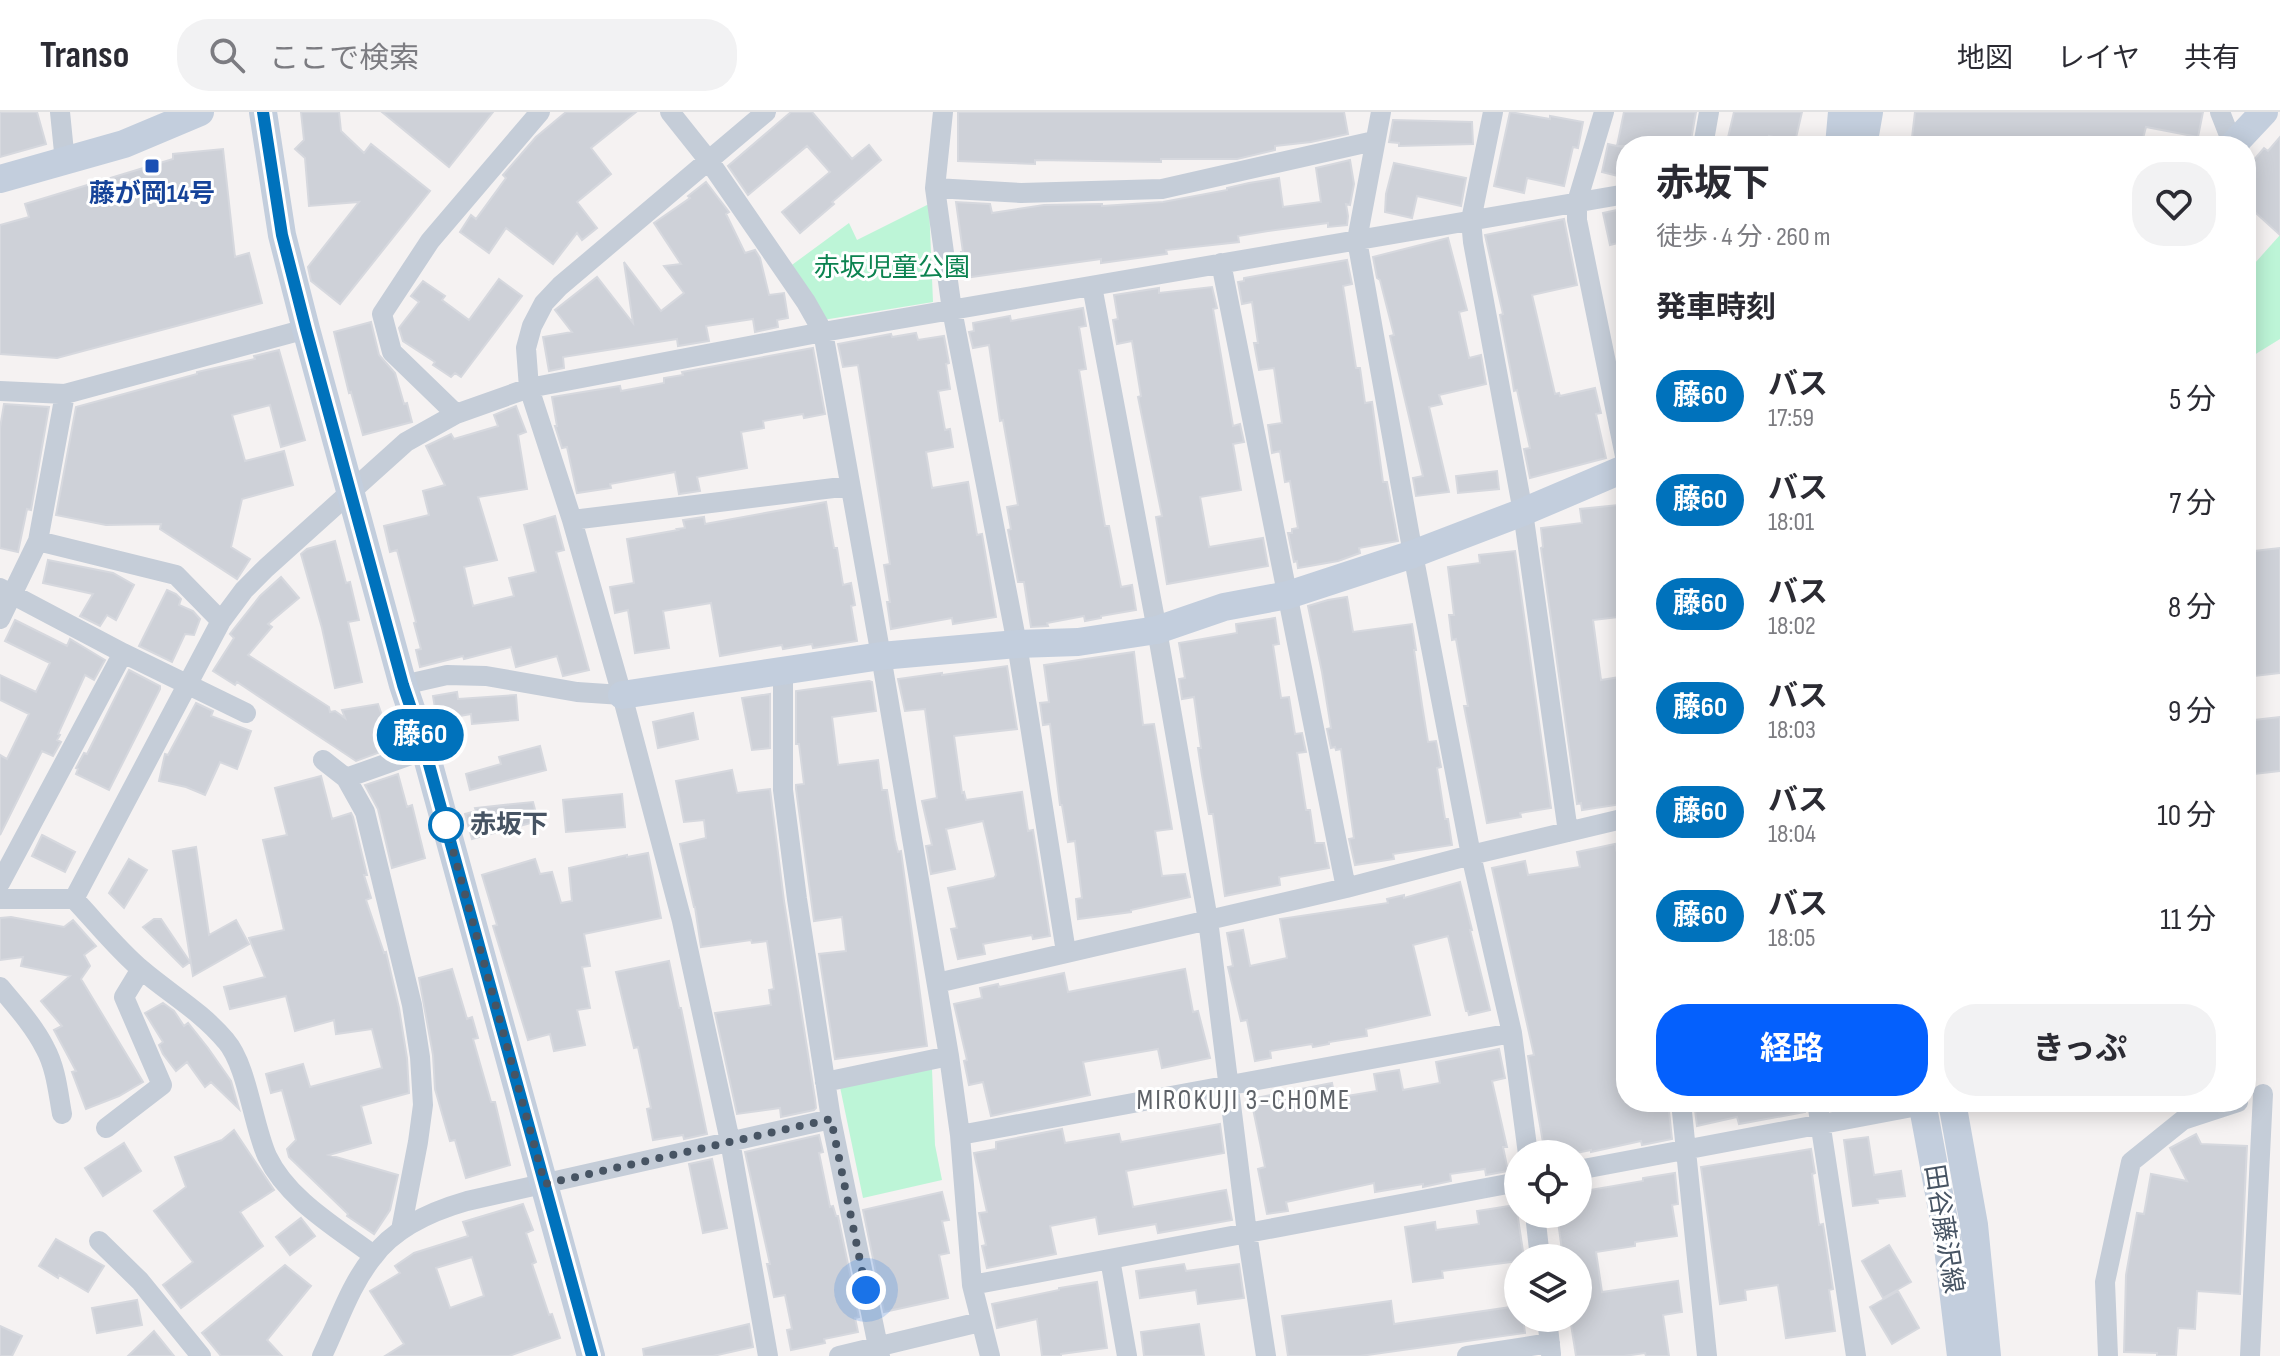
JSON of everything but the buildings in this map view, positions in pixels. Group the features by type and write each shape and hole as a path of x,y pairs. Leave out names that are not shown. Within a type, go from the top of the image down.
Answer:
{"street":[{"path":"60,112 65,162"},
{"path":"0,179 124,144 200,112"},
{"path":"263,112 282,235 306,329 591,1356"},
{"path":"456,414 392,352 382,314 430,241 540,112"},
{"path":"670,112 709,161 806,302 823,332 949,1056 960,1135 972,1285 990,1356"},
{"path":"766,112 560,286 544,303 532,326 526,348 529,388 572,520 682,921 730,1141 768,1356"},
{"path":"943,112 935,188 952,310 1017,644 1066,952"},
{"path":"1381,112 1357,240 1471,855 1512,1033 1526,1140"},
{"path":"1493,112 1471,220 1473,242 1523,512 1568,832"},
{"path":"1604,112 1577,202 1577,220 1616,412"},
{"path":"1705,136 1709,112"},
{"path":"1840,136 1842,112"},
{"path":"1865,136 1869,112"},
{"path":"2220,112 2228,136"},
{"path":"2241,136 2264,112"},
{"path":"935,188 1021,193 1162,189 1374,141"},
{"path":"74,899 221,621 244,590 406,442 456,414 529,388 823,332 1616,196"},
{"path":"1221,263 1346,888"},
{"path":"1092,286 1208,920 1247,1233 1266,1356"},
{"path":"0,391 65,394 306,329"},
{"path":"0,619 6,592 38,541 65,394"},
{"path":"403,685 447,675 486,676 577,692 622,695 881,656 1078,642 1157,630 1224,607 1288,595 1413,554 1616,472"},
{"path":"572,520 850,486"},
{"path":"38,541 176,575 221,621"},
{"path":"6,592 246,713"},
{"path":"0,883 123,653"},
{"path":"783,669 783,790 831,1119 878,1351"},
{"path":"346,778 425,750"},
{"path":"323,760 346,778 365,812 412,1005 423,1105 401,1230"},
{"path":"937,983 1346,888 1616,820"},
{"path":"0,899 74,899 141,969 191,1006 228,1043 268,1156 287,1185 306,1206 373,1255"},
{"path":"106,1128 162,1085 124,997 141,969"},
{"path":"0,987 45,1047 55,1073 62,1114"},
{"path":"960,1135 1512,1033"},
{"path":"825,1082 949,1056"},
{"path":"2250,1356 2263,1094"},
{"path":"1682,1112 1707,1356"},
{"path":"1819,1112 1856,1356"},
{"path":"1592,1167 1884,1112"},
{"name":"田谷藤沢線","path":"1924,1112 1946,1231 1961,1356"},
{"name":"田谷藤沢線","path":"1954,1112 1974,1225 1987,1356"},
{"path":"2108,1356 2105,1282 2131,1162 2183,1120 2207,1112"},
{"path":"322,1356 373,1255 401,1230 438,1210 831,1119"},
{"path":"972,1285 1504,1185"},
{"path":"99,1241 140,1281 201,1356"},
{"path":"1110,1259 1127,1356"},
{"path":"839,1356 878,1351 980,1322"},
{"path":"1467,1356 1551,1350"}],"green space":[{"name":"赤坂児童公園","path":"929,204 933,302 817,321 785,270 849,223 857,240"},
{"path":"2280,235 2280,339 2256,354 2256,262"},
{"path":"932,1069 935,1145 942,1180 863,1198 840,1087"}],"bus line":[{"name":"藤60","path":"263,112 282,235 306,329 592,1356"}],"place":[{"name":"藤が岡14号","path":"152,166"},
{"name":"赤坂下","path":"446,825"}],"district":[{"name":"MIROKUJI 3-CHOME","path":"1244,1100"}],"route":[{"path":"446,825 545,1184 831,1119 866,1290"}]}
